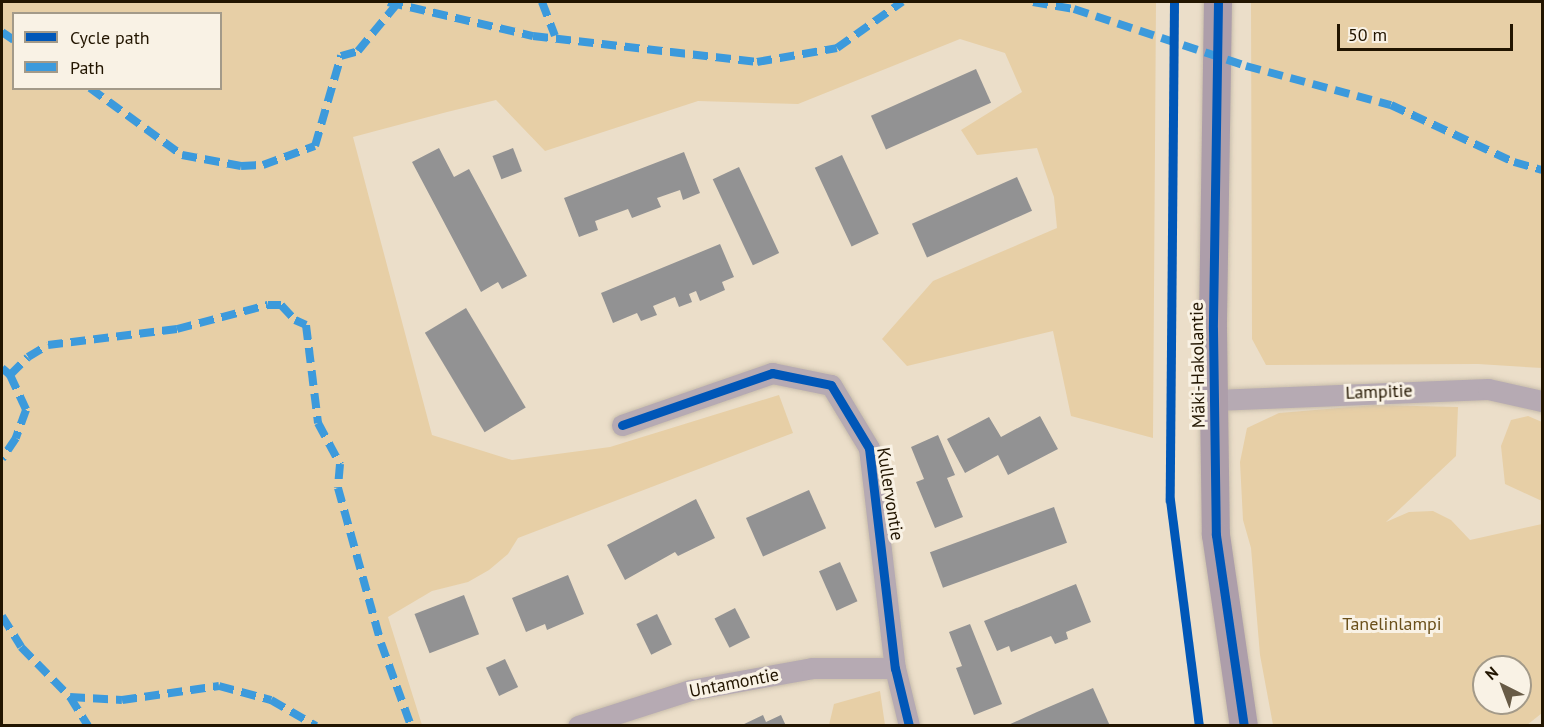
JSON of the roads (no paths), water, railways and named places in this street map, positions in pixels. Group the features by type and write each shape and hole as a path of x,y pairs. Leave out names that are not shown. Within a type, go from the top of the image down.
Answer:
{"street":[{"name":"Mäki-Hakolantie","path":"1218,2 1216,535 1244,726"},
{"name":"Kullervontie","path":"622,425 772,373 831,385 869,448 896,668 909,726"},
{"name":"Lampitie","path":"1215,400 1488,389 1542,401"},
{"name":"Untamontie","path":"578,726 690,690 812,668 896,668"}],"park label":[{"name":"Tanelinlampi","path":"1392,624"}]}
